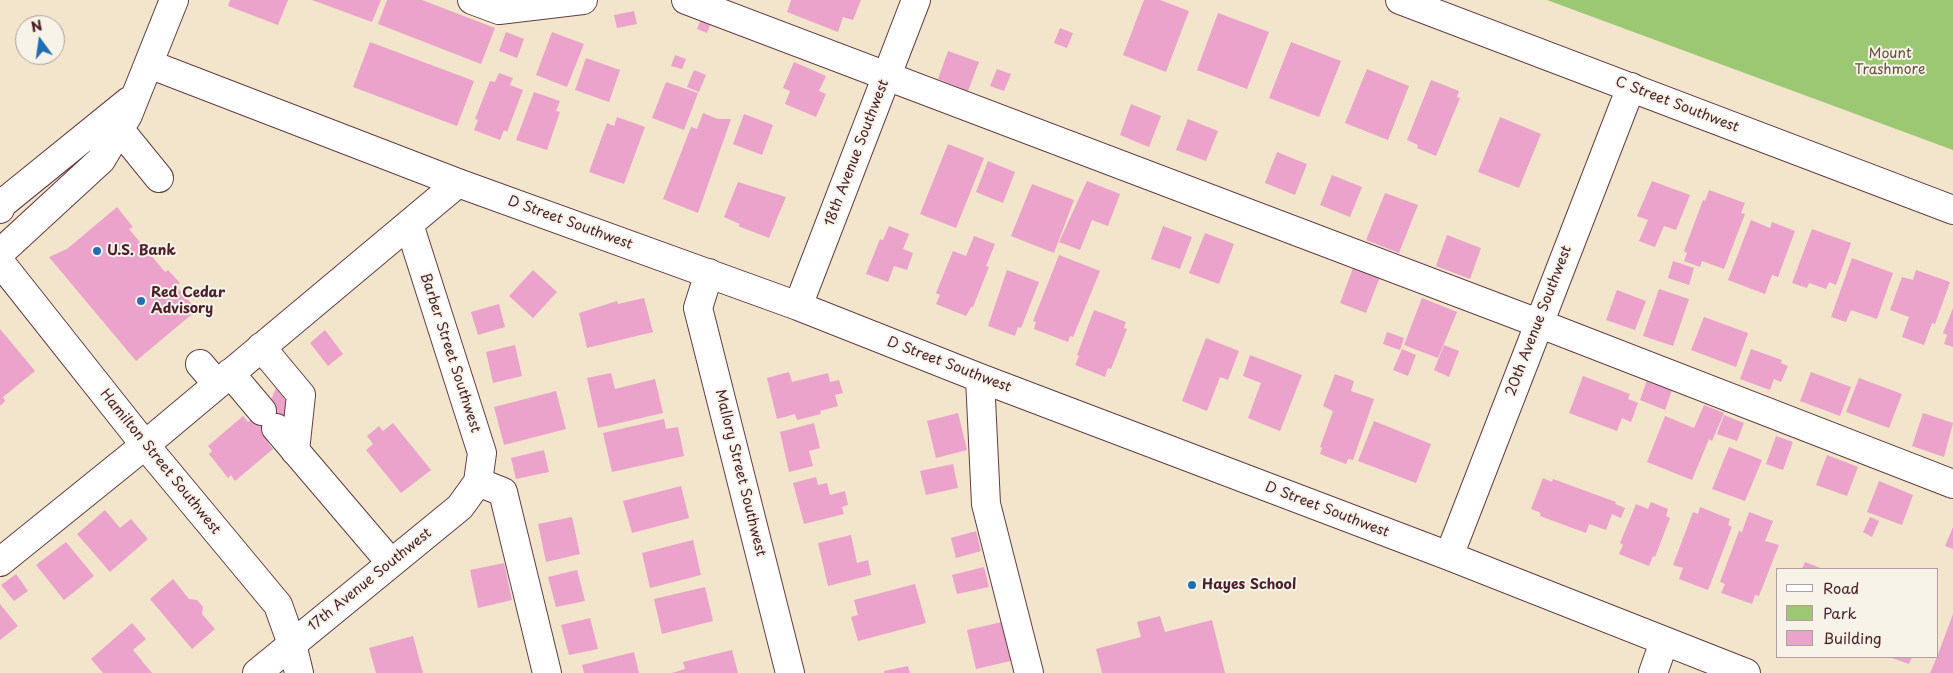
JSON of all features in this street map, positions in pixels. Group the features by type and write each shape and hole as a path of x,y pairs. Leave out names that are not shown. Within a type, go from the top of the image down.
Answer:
{"street":[{"path":"0,253 101,160 120,130 138,94 174,0"},
{"path":"472,0 501,5 583,0"},
{"path":"686,0 887,74 1538,322 1953,484"},
{"name":"18th Avenue Southwest","path":"798,306 916,0"},
{"name":"C Street Southwest","path":"1400,0 1953,210"},
{"name":"D Street Southwest","path":"149,64 458,183 798,306 980,378 1449,556 1746,673"},
{"name":"20th Avenue Southwest","path":"1449,556 1538,322 1631,87"},
{"path":"0,208 2,204 138,94"},
{"path":"120,130 159,178"},
{"path":"0,562 224,379 458,183"},
{"name":"Barber Street Southwest","path":"410,224 482,453 478,482"},
{"name":"Hamilton Street Southwest","path":"0,262 144,445 278,606 292,644 299,673"},
{"name":"Mallory Street Southwest","path":"709,273 698,308 790,673"},
{"path":"261,347 301,395 295,451"},
{"path":"200,364 224,379 269,420 391,563"},
{"path":"980,378 986,504 1029,673"},
{"path":"478,482 503,492 547,673"},
{"name":"17th Avenue Southwest","path":"257,673 460,507 478,482"},
{"path":"1653,673 1664,642"}],"green space":[{"name":"Mount Trashmore","path":"1547,0 1953,0 1953,150"}],"building":[{"path":"230,0 288,0 278,25 228,6"},
{"path":"312,0 381,0 372,22"},
{"path":"387,0 422,0 495,28 481,64 378,24"},
{"path":"791,0 861,0 853,20 843,17 838,32 787,12"},
{"path":"1144,0 1160,0 1189,11 1166,72 1123,55"},
{"path":"634,11 637,24 617,28 614,15"},
{"path":"1218,13 1269,32 1247,89 1197,70"},
{"path":"701,19 711,23 707,33 697,29"},
{"path":"1060,28 1073,33 1067,48 1054,43"},
{"path":"506,32 524,39 517,58 499,51"},
{"path":"552,32 584,44 567,87 536,75"},
{"path":"370,42 474,81 457,126 353,87"},
{"path":"1291,42 1341,61 1319,117 1269,98"},
{"path":"948,51 979,62 968,91 938,79"},
{"path":"675,55 686,59 682,69 671,66"},
{"path":"586,58 620,70 609,102 575,90"},
{"path":"794,62 826,76 819,91 826,94 816,117 785,104 790,91 783,88"},
{"path":"997,69 1011,74 1004,91 990,86"},
{"path":"1367,69 1409,86 1388,140 1345,123"},
{"path":"694,70 706,75 699,92 687,87"},
{"path":"499,73 513,78 510,85 523,90 507,132 504,130 500,140 474,130 478,120 475,119 490,81 495,82"},
{"path":"1431,80 1459,91 1457,97 1460,98 1436,156 1417,148 1418,145 1407,140"},
{"path":"666,82 698,93 684,130 652,118"},
{"path":"534,92 560,101 556,111 560,112 547,150 516,140"},
{"path":"1131,104 1161,116 1149,147 1120,135"},
{"path":"703,113 718,119 731,119 698,213 663,199 691,127 697,129"},
{"path":"744,114 773,125 762,155 733,144"},
{"path":"617,117 645,127 624,184 589,172 607,123 614,126"},
{"path":"1500,117 1541,134 1519,188 1478,172"},
{"path":"1188,119 1218,131 1206,161 1176,150"},
{"path":"948,144 984,158 956,228 920,214"},
{"path":"1277,152 1307,164 1295,195 1265,183"},
{"path":"988,161 1015,172 1003,203 976,192"},
{"path":"1332,175 1362,187 1350,217 1320,205"},
{"path":"1087,181 1120,194 1108,226 1092,220 1080,250 1059,242"},
{"path":"1652,181 1690,195 1676,230 1664,226 1655,247 1639,241 1648,220 1637,216"},
{"path":"738,182 786,197 769,238 738,226 740,224 724,217"},
{"path":"1032,184 1074,200 1054,253 1011,236"},
{"path":"1709,190 1745,203 1741,213 1745,214 1724,269 1702,261 1700,267 1684,261 1687,253 1684,251 1703,200 1705,201"},
{"path":"1385,193 1418,205 1399,253 1366,240"},
{"path":"117,207 133,227 129,229 165,272 168,270 180,283 176,286 197,310 136,361 49,257 67,249"},
{"path":"1751,220 1770,228 1772,222 1795,231 1778,277 1772,275 1765,294 1728,280"},
{"path":"889,226 909,234 903,249 913,253 907,270 894,266 888,282 866,274 880,239 883,240"},
{"path":"1163,226 1192,237 1180,269 1151,259"},
{"path":"1812,229 1851,243 1836,285 1829,282 1826,289 1809,283 1807,288 1792,283"},
{"path":"1205,233 1234,244 1219,284 1189,273"},
{"path":"1447,235 1481,248 1470,279 1436,266"},
{"path":"974,236 995,244 986,266 989,267 973,307 971,307 966,316 936,304 940,295 936,293 953,251 966,256"},
{"path":"1059,255 1100,271 1073,337 1070,336 1068,342 1034,329 1036,322 1033,321"},
{"path":"1852,258 1893,273 1877,319 1851,310 1846,322 1831,317"},
{"path":"1673,261 1694,268 1689,285 1668,278"},
{"path":"1353,268 1380,277 1366,313 1340,303"},
{"path":"533,270 557,292 533,318 509,296"},
{"path":"1007,270 1039,282 1021,328 1018,327 1015,336 988,326"},
{"path":"1916,270 1950,282 1935,324 1932,323 1924,345 1902,337 1909,317 1890,310 1902,277 1913,280"},
{"path":"1659,289 1689,299 1673,346 1643,336"},
{"path":"1617,290 1646,301 1635,330 1606,320"},
{"path":"644,298 653,332 587,348 579,313 617,301 618,304"},
{"path":"1422,298 1457,312 1438,358 1404,345"},
{"path":"499,304 505,327 478,335 471,312"},
{"path":"1953,308 1953,347 1944,344 1947,335 1943,333"},
{"path":"1094,310 1126,322 1124,328 1127,329 1111,369 1108,368 1105,377 1075,365"},
{"path":"1704,317 1748,333 1736,367 1691,350"},
{"path":"0,329 35,371 3,397 5,401 0,406"},
{"path":"325,330 343,354 328,366 310,343"},
{"path":"1387,332 1404,338 1400,350 1383,344"},
{"path":"1206,338 1239,351 1228,380 1220,377 1207,411 1182,401"},
{"path":"515,345 522,376 493,383 486,352"},
{"path":"1444,345 1459,351 1449,377 1434,370"},
{"path":"1402,349 1416,355 1408,376 1393,370"},
{"path":"1751,349 1782,360 1781,363 1788,366 1781,382 1774,379 1770,390 1740,379"},
{"path":"1250,355 1302,375 1280,431 1248,418 1261,383 1243,376"},
{"path":"789,372 792,382 828,373 830,382 839,380 843,393 835,395 838,406 820,411 821,414 797,420 795,414 777,419 767,378"},
{"path":"1811,372 1851,387 1840,416 1800,401"},
{"path":"611,373 615,389 655,379 663,413 598,428 587,378"},
{"path":"1335,374 1354,381 1351,391 1374,399 1353,460 1348,459 1346,464 1320,454 1322,448 1320,447 1333,411 1323,406"},
{"path":"1583,376 1630,394 1628,399 1638,403 1631,422 1622,418 1617,431 1569,413"},
{"path":"1859,378 1902,394 1889,428 1846,412"},
{"path":"1647,380 1672,390 1665,410 1640,400"},
{"path":"276,388 291,407 268,443 273,449 235,481 231,475 228,478 209,454 212,451 208,446 243,416 248,422 268,407"},
{"path":"556,391 566,429 504,445 494,407"},
{"path":"1704,405 1724,413 1712,441 1709,439 1692,480 1647,462 1665,416 1694,428"},
{"path":"958,413 967,450 936,458 927,421"},
{"path":"1923,413 1953,423 1944,457 1912,446"},
{"path":"1724,415 1744,423 1737,441 1717,434"},
{"path":"664,419 666,429 678,427 684,456 612,472 603,433"},
{"path":"1374,421 1431,444 1416,483 1358,461"},
{"path":"393,423 431,470 401,493 366,450 373,444 367,436 379,426 383,431"},
{"path":"814,423 820,448 809,451 813,466 789,472 780,432"},
{"path":"1776,436 1793,442 1783,470 1766,464"},
{"path":"1729,447 1762,460 1745,501 1712,489"},
{"path":"544,450 549,472 516,479 511,458"},
{"path":"1827,455 1858,467 1847,496 1816,485"},
{"path":"953,464 958,488 926,495 920,471"},
{"path":"816,477 818,485 827,483 830,495 845,491 848,505 842,507 844,514 804,524 793,483"},
{"path":"1543,478 1552,482 1553,479 1616,502 1615,504 1625,508 1621,518 1612,514 1606,530 1589,524 1586,533 1540,516 1541,513 1531,509"},
{"path":"1879,481 1913,495 1902,525 1867,512"},
{"path":"681,486 689,518 632,533 623,501"},
{"path":"1651,502 1668,509 1666,516 1670,518 1655,557 1653,556 1649,566 1619,554 1623,545 1620,543 1636,504 1648,509"},
{"path":"1700,507 1730,519 1728,525 1732,527 1708,590 1679,579 1683,568 1673,565 1693,512 1698,514"},
{"path":"105,510 120,528 131,519 148,539 110,572 77,534"},
{"path":"1749,512 1773,521 1765,541 1779,545 1759,596 1755,595 1752,604 1721,593 1725,584 1720,582 1739,531 1742,532"},
{"path":"572,517 580,554 546,562 538,524"},
{"path":"1870,517 1879,521 1872,537 1863,532"},
{"path":"1953,527 1953,549 1945,546"},
{"path":"976,531 981,551 956,558 951,538"},
{"path":"851,535 857,563 868,560 871,575 828,586 818,543"},
{"path":"693,540 701,575 650,588 642,553"},
{"path":"66,542 94,576 64,600 36,565"},
{"path":"1805,562 1820,568 1802,568"},
{"path":"504,563 512,600 478,608 470,570"},
{"path":"984,567 989,587 957,594 952,575"},
{"path":"577,570 585,601 556,607 548,577"},
{"path":"16,574 28,591 14,601 1,585"},
{"path":"173,579 189,599 197,600 203,607 202,614 215,629 192,649 150,599"},
{"path":"915,584 926,623 858,641 851,617 858,615 854,600"},
{"path":"705,587 713,621 662,634 654,599"},
{"path":"0,604 18,626 0,640"},
{"path":"1953,614 1953,673 1930,673"},
{"path":"1160,616 1165,632 1212,620 1225,673 1102,673 1096,649 1141,637 1137,622"},
{"path":"590,618 598,649 569,655 561,625"},
{"path":"1002,622 1011,661 976,669 967,630"},
{"path":"132,623 146,639 133,650 152,673 103,673 91,659"},
{"path":"413,636 423,673 376,673 369,648"},
{"path":"732,650 738,673 672,673 685,669 683,662"},
{"path":"634,652 639,673 584,673 582,665"},
{"path":"1892,658 1912,658 1909,664"},
{"path":"908,666 910,673 884,673 884,671"}],"place":[{"name":"U.S. Bank","path":"97,251"},
{"name":"Red Cedar Advisory","path":"141,301"},
{"name":"Hayes School","path":"1192,585"}]}
